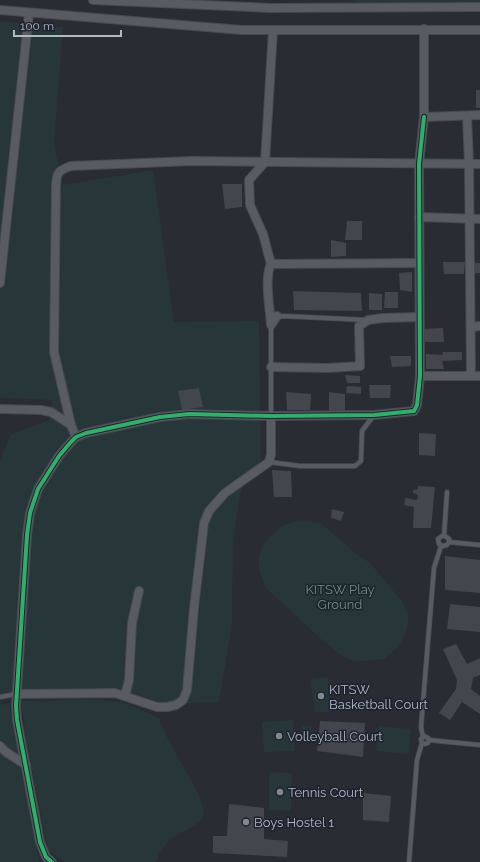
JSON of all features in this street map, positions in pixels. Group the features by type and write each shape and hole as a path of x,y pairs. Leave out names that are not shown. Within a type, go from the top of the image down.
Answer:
{"street":[{"path":"92,0 270,8 480,7"},
{"path":"0,10 242,30 480,30"},
{"path":"0,283 29,13"},
{"path":"271,325 268,269 271,264 263,234 250,205 249,180 265,162 273,30"},
{"path":"48,860 40,842 17,720 16,694 27,534 30,512 38,488 59,456 76,437 94,431 160,417 189,414 271,416 374,415 414,411 417,405 420,376 418,263 419,164 424,117 424,30"},
{"path":"424,117 480,115"},
{"path":"420,376 476,376 476,327 470,218 467,116"},
{"path":"76,437 71,425 57,370 54,345 56,184 57,176 61,170 71,166 162,161 480,164"},
{"path":"419,217 480,219"},
{"path":"271,264 418,263"},
{"path":"271,325 277,316"},
{"path":"271,367 328,368 360,366 359,326 368,320 419,317"},
{"path":"0,409 41,410 51,412 71,425"},
{"path":"16,694 114,693 157,707 176,705 183,700 187,690 195,593 204,523 209,511 225,493 269,462 271,454 271,416"},
{"path":"125,696 129,680 132,623 139,591"},
{"path":"0,746 6,752 26,765"}],"lane":[{"path":"277,316 368,320"},
{"path":"271,325 271,416"},
{"path":"269,462 306,466 355,466 361,461 362,431 374,415"},
{"path":"444,536 447,492"},
{"path":"444,536 448,538 449,542"},
{"path":"409,862 417,760 422,739 424,737 421,727 434,568 441,546 438,539 444,536"},
{"path":"449,542 480,545"},
{"path":"441,546 446,546 449,542"},
{"path":"0,697 16,694"},
{"path":"424,737 428,737 429,740 480,745"},
{"path":"422,743 427,744 429,740"}],"green space":[{"path":"348,0 480,0 480,4 387,8"},
{"path":"0,21 63,27 54,145 63,185 153,170 174,322 259,321 261,460 241,490 233,541 232,624 219,702 161,704 90,688 22,690 0,694 0,460 10,435 49,420 52,400 0,398"},
{"name":"KITSW Play Ground","path":"300,520 321,523 354,552 370,563 402,601 408,615 408,624 405,635 398,647 384,659 355,662 341,655 321,639 265,587 259,569 259,556 264,543 283,525"},
{"path":"328,677 332,711 315,713 310,679"},
{"path":"96,699 125,703 159,718 167,737 198,793 204,810 202,821 171,839 161,850 156,862 64,862 48,850 27,745 22,701"},
{"path":"9,703 39,862 0,862 0,705"},
{"name":"Volleyball Court","path":"293,720 295,751 264,752 262,722"},
{"path":"302,726 311,726 311,742 302,742"},
{"path":"378,726 411,729 409,754 376,751"},
{"name":"Tennis Court","path":"269,772 292,773 291,811 269,810"}],"building":[{"path":"476,90 480,90 480,108 476,108"},
{"path":"222,184 242,184 242,207 225,209"},
{"path":"347,221 362,221 362,240 345,240"},
{"path":"331,240 346,243 346,256 331,257"},
{"path":"443,262 465,262 464,274 444,274"},
{"path":"475,263 480,263 480,273 475,273"},
{"path":"412,272 412,292 400,290 399,273"},
{"path":"293,291 361,293 362,311 294,310"},
{"path":"385,292 398,292 398,308 384,308"},
{"path":"369,293 382,294 382,310 369,310"},
{"path":"443,328 444,342 425,342 424,329"},
{"path":"443,352 462,352 462,360 442,361 444,369 426,369 426,354 442,355"},
{"path":"390,356 411,356 411,366 392,367"},
{"path":"345,375 360,376 360,383 347,383"},
{"path":"369,385 391,385 390,398 370,398"},
{"path":"347,386 361,387 361,394 346,393"},
{"path":"199,388 203,407 182,410 178,391"},
{"path":"286,392 311,394 310,410 287,410"},
{"path":"329,392 345,394 345,412 329,412"},
{"path":"419,433 436,434 435,456 419,455"},
{"path":"272,470 291,471 292,497 274,497"},
{"path":"418,486 435,487 431,528 413,528 414,507 404,505 405,498 417,500 418,495 413,493 413,490 417,490"},
{"path":"332,509 344,512 341,521 331,518"},
{"path":"445,556 480,560 480,593 445,590"},
{"path":"450,604 480,607 480,632 447,629"},
{"path":"456,644 467,664 480,658 480,675 473,678 471,689 480,696 480,714 462,702 450,720 439,713 456,689 457,680 443,649"},
{"path":"320,721 365,723 363,757 317,751"},
{"path":"363,793 391,796 389,822 363,820"},
{"name":"Boys Hostel 1","path":"229,804 264,808 264,839 288,841 287,857 213,853 213,836 227,836"}],"cycle path":[{"path":"52,862 46,857 40,842 17,720 16,706 27,535 30,513 38,489 59,456 76,437 86,433 160,417 189,414 271,416 374,415 414,411 417,405 420,376 419,164 424,117"}],"place":[{"name":"KITSW Basketball Court","path":"321,696"},
{"name":"Volleyball Court","path":"279,736"},
{"name":"Tennis Court","path":"280,792"},
{"name":"Boys Hostel 1","path":"246,822"}]}
